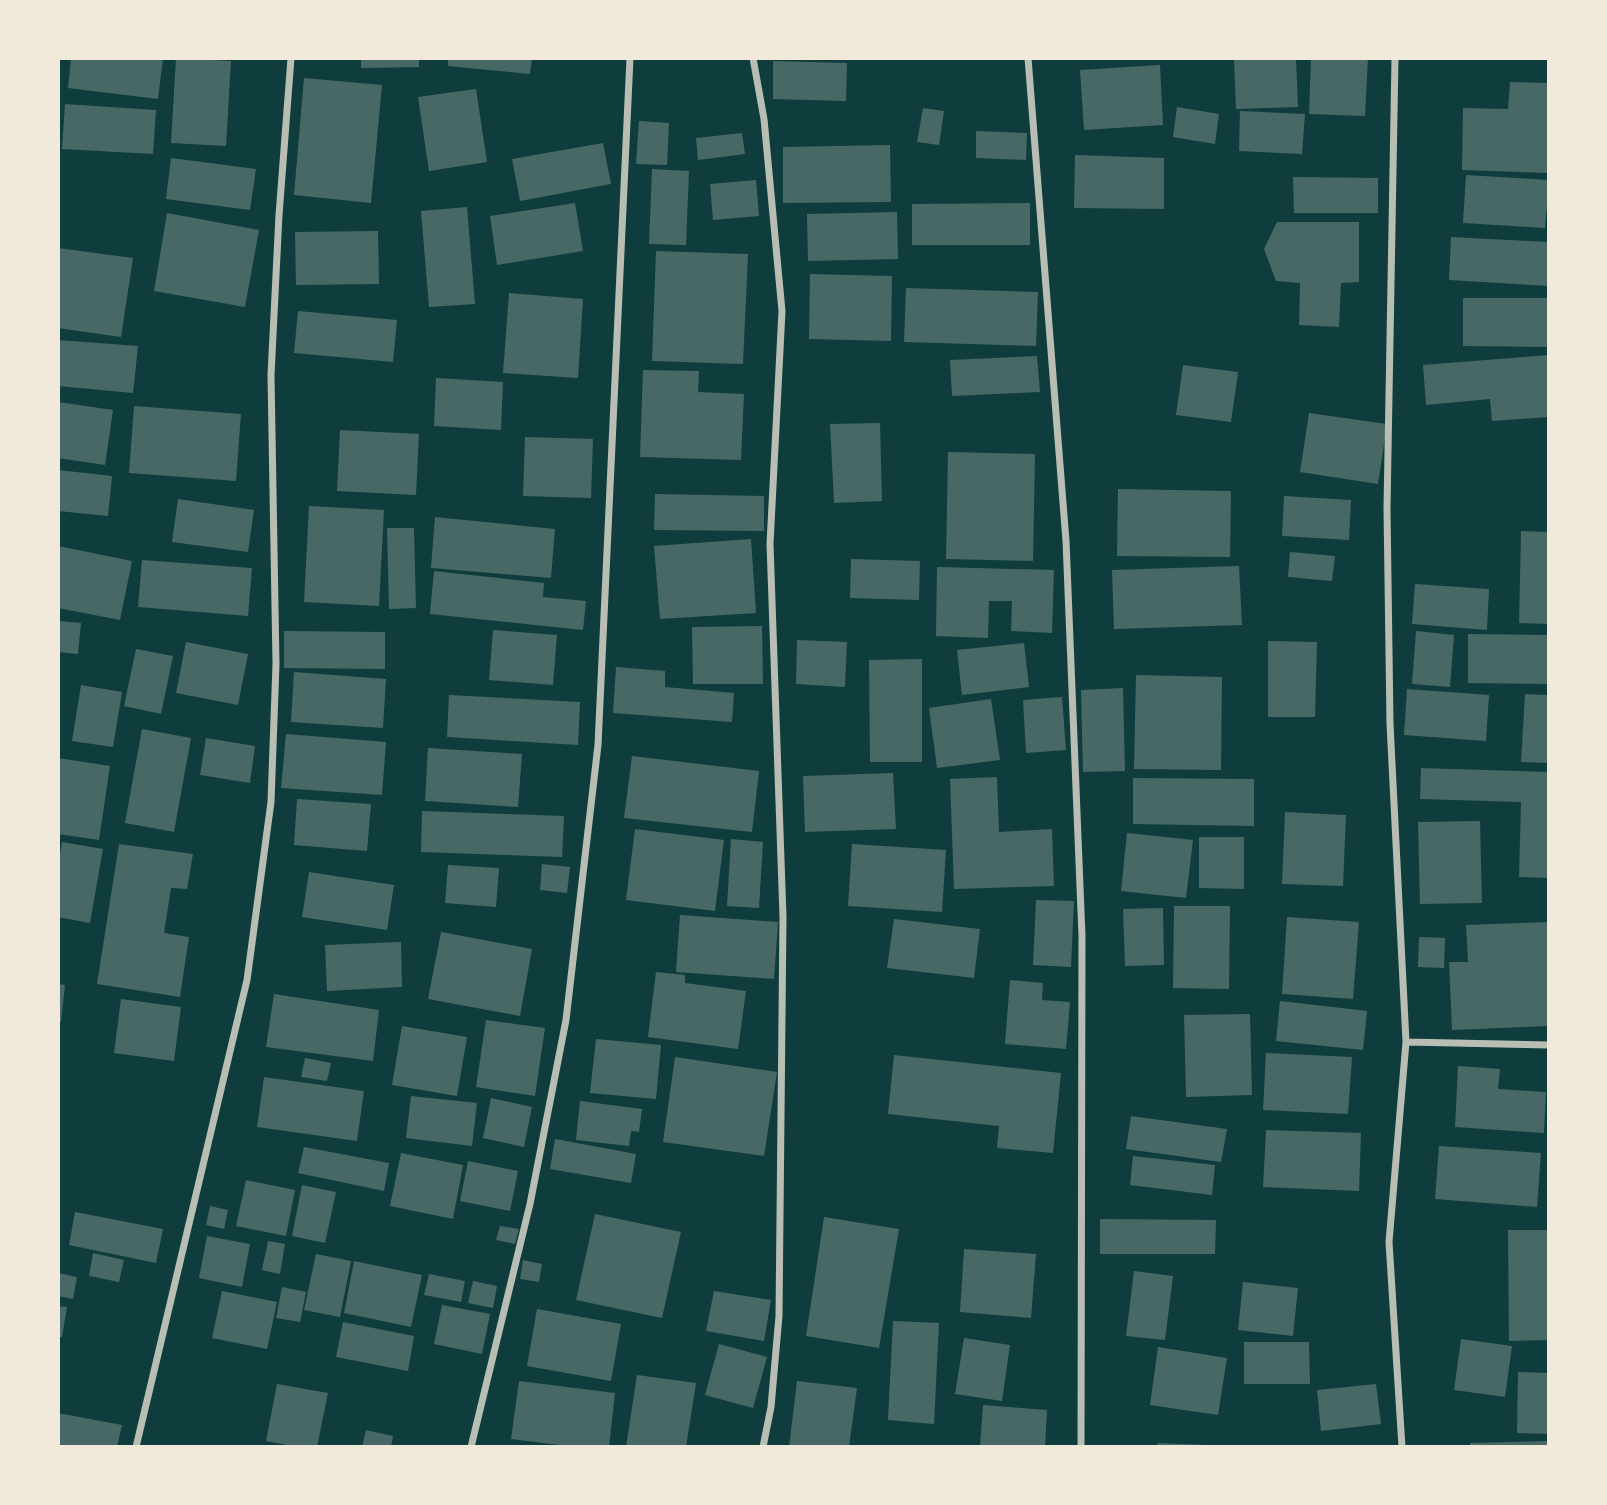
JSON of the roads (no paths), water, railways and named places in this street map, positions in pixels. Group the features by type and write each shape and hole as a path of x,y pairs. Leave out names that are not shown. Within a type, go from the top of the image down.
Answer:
{"street":[{"path":"136,1447 247,980 271,802 276,664 271,375 291,58"},
{"path":"471,1447 530,1204 566,1020 598,745 630,58"},
{"path":"753,58 764,119 782,312 770,544 783,917 779,1316 771,1408 764,1447"},
{"path":"1028,58 1066,541 1082,936 1080,1447"},
{"path":"1395,58 1387,509 1390,724 1406,1042 1389,1242 1402,1447"},
{"path":"1406,1042 1549,1045"}]}
